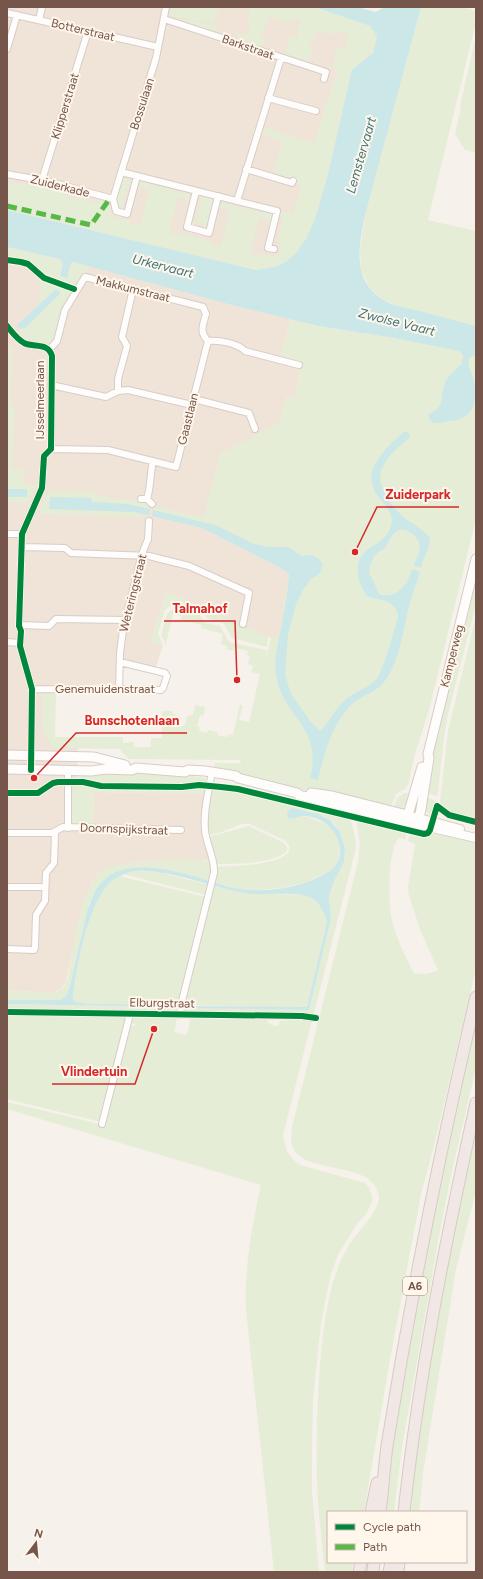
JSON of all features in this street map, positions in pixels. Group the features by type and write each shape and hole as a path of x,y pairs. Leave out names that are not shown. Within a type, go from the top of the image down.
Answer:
{"highway":[{"name":"A6","path":"371,1511 379,1474 387,1448 430,1202 476,997"},
{"name":"A6","path":"404,1511 411,1452 437,1294 476,1103"},
{"path":"380,1511 387,1448"},
{"path":"397,1511 401,1487 411,1452"}],"main road":[{"name":"Kamperweg","path":"413,819 476,559"},
{"path":"7,755 98,758 136,768 185,772 188,774 211,774 235,780 238,778 297,793 299,795 413,819"},
{"path":"68,770 69,756"},
{"path":"7,769 91,771 106,769 132,770 136,768"}],"street":[{"path":"40,20 42,7"},
{"name":"Bossulaan","path":"113,199 156,58 166,7"},
{"name":"Botterstraat","path":"7,13 158,46"},
{"path":"7,49 17,15"},
{"name":"Barkstraat","path":"164,19 326,72 324,79"},
{"name":"Klipperstraat","path":"42,180 88,31"},
{"path":"237,201 281,58"},
{"path":"268,98 316,110"},
{"path":"246,169 292,183 293,181"},
{"path":"121,172 277,211 268,248 274,249"},
{"name":"Zuiderkade","path":"7,174 42,180 113,199"},
{"path":"113,199 116,211 127,214 137,176"},
{"path":"196,191 187,227 209,233 218,196"},
{"name":"Makkumstraat","path":"49,350 56,343 65,310 85,277 203,307 206,314 202,332 203,336 208,341"},
{"path":"118,391 118,379 126,346 122,337 133,289"},
{"name":"IJsselmeerlaan","path":"7,326 24,343 45,347 49,350 52,356 51,449 43,458 42,488 22,534 21,547 19,625 21,631 20,643 32,689 31,755"},
{"path":"208,341 215,340 240,346 245,352 299,365"},
{"name":"Gaastlaan","path":"51,449 108,450 176,467 208,341"},
{"path":"51,386 106,397 118,391 128,390 248,413 255,429"},
{"path":"147,500 150,489 153,461"},
{"name":"Weteringstraat","path":"119,690 123,630 142,554 148,538 149,521"},
{"path":"7,534 22,534"},
{"path":"21,547 65,548 71,553 142,554 189,566 249,593 243,624"},
{"path":"19,625 49,626 56,620 125,620"},
{"path":"7,642 20,643"},
{"name":"Genemuidenstraat","path":"32,689 161,690 164,688 167,676 165,673 120,662"},
{"path":"31,755 31,770"},
{"path":"7,832 55,833 63,828 68,828 68,770"},
{"name":"Elburgstraat","path":"180,1015 180,1008 214,866 206,837 204,821 211,774"},
{"path":"413,819 476,833"},
{"path":"413,819 476,838"},
{"name":"Doornspijkstraat","path":"68,828 181,830"},
{"path":"7,948 34,950 35,948 36,916 37,911 45,901 46,873 54,863 55,833"},
{"path":"7,887 45,887"},
{"name":"Elburgstraat","path":"7,1012 180,1015 277,1020 304,1016 316,1018"},
{"name":"Elburgstraat","path":"102,1124 130,1014"}],"shaded area":[{"path":"7,7 320,7 366,24 301,247 256,270 7,210"},
{"path":"7,257 30,261 37,267 43,276 59,282 57,288 17,325 22,329 18,333 64,306 89,266 239,307 291,319 281,356 302,363 295,398 287,396 279,423 255,436 204,518 153,516 202,528 279,567 289,574 279,639 268,637 248,629 166,592 151,642 163,645 155,670 120,666 120,694 43,692 52,748 78,748 77,783 74,785 93,826 94,792 206,794 210,862 206,860 194,860 137,862 101,871 92,882 79,921 66,982 61,989 52,993 7,990"}],"green space":[{"path":"172,7 220,7 213,23 173,17 170,12"},
{"path":"224,7 243,7 242,10"},
{"path":"243,7 315,7 366,24 373,29 377,36 373,53 352,71 327,178 315,218 306,239 297,252 287,261 275,267 256,270 7,210 7,183 28,186 29,181 64,189 63,194 97,203 98,198 109,201 112,205 111,216 140,225 149,190 136,186 138,181 173,190 173,193 175,194 176,191 192,195 190,205 187,204 188,200 178,197 169,233 179,235 180,233 211,241 211,243 221,246 230,210 217,207 220,202 273,215 271,226 268,225 269,220 259,218 250,253 260,256 261,253 278,257 281,243 272,241 277,242 283,218 279,216 280,211 293,214 301,186 295,184 296,180 274,172 283,141 262,134 264,128 314,143 337,71 333,69 336,48 345,50 348,33 338,31 338,35 317,30 309,49 313,51 308,61 286,54 289,36 297,38 300,20 290,19 289,22 270,17 260,37 265,38 261,48 250,44 250,42 238,39 238,34 248,35 250,26 248,25 250,9"},
{"path":"421,7 461,7 476,11 474,19 476,22 428,220 476,231 476,326 399,306 382,299 370,288 361,270 360,248 366,212"},
{"path":"174,18 217,26 214,33"},
{"path":"476,36 476,153 465,150 455,134"},
{"path":"122,178 133,181 133,183 128,185 122,208 117,206 115,200"},
{"path":"202,197 214,200 208,227 204,229 204,224 195,222 194,226 191,222 191,220 196,221"},
{"path":"7,247 59,259 63,262 60,276 67,277 71,263 73,262 89,266 76,285 73,286 43,276 37,267 30,261 7,257"},
{"path":"40,279 72,291 64,306 52,344 25,339 18,333 61,293 56,289 39,305"},
{"path":"291,319 319,326 394,338 476,354 476,519 429,710 415,754 408,785 405,789 396,794 390,809 230,772 213,770 216,763 241,763 240,760 129,759 119,749 52,748 42,727 43,692 56,692 55,737 123,737 123,743 134,742 134,747 151,747 151,738 162,738 162,711 172,711 176,716 173,720 175,725 180,727 185,725 187,716 193,715 195,705 205,707 203,716 200,715 197,726 200,727 199,731 207,733 208,730 218,732 217,735 228,737 229,734 233,735 240,705 243,705 239,720 249,722 260,674 251,672 253,666 248,664 250,656 247,655 248,651 235,648 234,651 226,649 227,646 221,644 223,634 201,628 202,625 181,620 181,616 173,614 165,648 165,643 161,635 167,613 172,610 200,615 205,623 220,626 229,642 267,650 266,658 271,637 279,638 289,574 279,567 202,528 152,516 155,507 158,507 204,517 220,454 279,423 287,396 295,398 302,363 281,356"},
{"path":"9,347 15,352 12,356 10,404 15,409 12,469 24,470 23,484 36,485 28,503 7,502 7,497 27,497 27,489 7,489 7,348"},
{"path":"49,492 91,492 113,499 140,500 150,504 151,506 150,509 127,504 92,502 91,498 50,497 49,509 133,512 149,515 146,519 146,517 40,514 40,509"},
{"path":"476,572 476,604 448,714 437,796 426,793 429,768"},
{"path":"166,592 268,637 267,647 232,638 223,623 207,618 203,612 172,605 165,610 158,634 163,645 151,642"},
{"path":"476,616 476,821 450,813 445,810 440,801 448,731"},
{"path":"115,771 186,775 205,778 207,784 196,783 183,786 99,784 78,778 81,774"},
{"path":"77,783 103,788 178,789 198,786 206,788 206,794 94,792 93,826 75,825 71,822 70,815 74,785"},
{"path":"211,788 237,790 350,817 356,848 314,1013 311,1015 186,1014 183,1010 212,886 247,893 305,895 313,900 323,911 326,916 327,925 307,1008 189,1005 189,1007 309,1010 331,919 329,896 334,881 344,862 345,848 340,832 334,823 325,817 308,811 293,820 300,816 308,817 326,824 337,836 340,851 338,863 331,870 307,882 282,888 258,890 239,889 213,882 216,867 258,864 270,861 280,858 287,853 290,847 286,841 250,824 241,824 222,832 208,835 207,818"},
{"path":"405,793 412,794 407,803 403,807 393,810 397,798"},
{"path":"426,797 436,801 432,818 426,811"},
{"path":"356,819 407,832 405,839 399,838 395,844 392,854 390,879 391,917 397,937 414,973 426,974 438,970 421,932 409,896 408,887 415,844 408,841 410,833 425,836 432,830 476,840 476,969 433,1150 421,1194 389,1365 364,1511 327,1511 327,1563 354,1563 351,1572 325,1572 318,1504 317,1418 321,1353 325,1321 331,1289 340,1262 351,1242 376,1209 379,1197 374,1185 365,1177 352,1172 309,1161 298,1155 292,1145 291,1139 292,1127 358,862 360,843"},
{"path":"249,826 284,843 287,847 287,851 273,859 263,861 216,864 208,837"},
{"path":"166,860 203,860 210,862 212,873 210,881 180,873 150,868 136,868 122,871 109,878 97,889 87,911 70,986 66,996 60,1000 7,1000 7,990 52,993 60,990 66,984 83,904 95,878 103,870 123,863"},
{"path":"137,871 158,872 209,885 206,895 123,874"},
{"path":"121,875 123,877 206,897 178,1011 175,1013 7,1010 7,1004 172,1007 88,1004 73,1000 82,945 91,915 101,893 110,883"},
{"path":"7,1014 127,1017 101,1122 7,1099"},
{"path":"133,1016 159,1016 160,1018 177,1019 174,1032 185,1035 188,1032 190,1019 266,1020 271,1025 278,1026 280,1021 293,1020 294,1016 313,1016 283,1135 286,1149 290,1156 300,1165 365,1183 369,1187 373,1200 366,1214 356,1225 338,1255 331,1274 321,1323 313,1399 312,1455 312,1491 319,1572 274,1572 246,1310 247,1262 261,1185 7,1109 7,1102 104,1125 129,1025 134,1026 135,1024 129,1023 130,1018"},
{"path":"476,1018 476,1067 450,1180 438,1242 402,1447 394,1511 383,1511 407,1350 436,1187"},
{"path":"476,1110 476,1191 456,1269 423,1473 419,1511 411,1511 420,1405"}],"water":[{"path":"315,7 357,7 375,12 385,7 421,7 366,212 360,240 360,262 362,273 368,286 378,296 386,301 476,326 476,355 470,357 469,361 475,386 475,401 468,414 454,421 435,423 432,422 428,415 438,408 445,383 462,363 463,355 459,351 394,338 319,326 239,307 73,262 71,263 67,278 60,276 63,262 59,259 7,247 7,210 256,270 275,267 287,261 297,252 306,239 315,218 327,178 352,70 373,53 377,36 370,26"},
{"path":"56,289 61,293 25,328 18,328 17,325"},
{"path":"405,431 409,433 410,436 393,452 387,460 380,473 380,479 385,493 393,506 403,517 421,529 430,538 429,546 421,568 413,565 419,552 419,543 412,533 401,530 393,534 384,549 377,553 373,559 369,574 379,594 391,595 396,593 408,580 412,569 420,572 409,605 399,651 389,675 380,686 356,701 344,713 330,740 318,780 310,778 313,760 311,746 307,734 285,701 279,689 276,674 276,655 289,574 279,567 202,528 152,516 153,510 215,525 254,544 269,547 288,547 302,556 312,555 318,558 323,565 321,570 318,575 311,579 303,590 296,604 288,635 285,675 291,694 311,722 320,731 345,700 368,686 379,675 395,628 398,616 395,608 389,602 367,596 359,578 358,565 363,554 385,537 390,530 392,519 390,512 375,491 372,481 372,472 382,454"},
{"path":"7,489 27,489 27,497 7,497"},
{"path":"50,497 91,498 92,502 127,504 150,509 149,515 133,512 49,509"},
{"path":"292,808 318,814 330,820 340,832 345,848 344,862 334,881 329,896 331,919 309,1010 189,1008 189,1006 307,1007 327,922 325,915 317,902 305,896 253,894 226,889 160,872 141,871 128,873 112,881 96,903 90,918 80,954 73,1000 88,1004 172,1005 172,1007 7,1004 7,1000 60,1000 66,996 70,986 90,903 99,885 113,874 126,869 141,867 156,868 187,874 237,888 264,890 299,885 331,870 336,865 340,854 340,848 336,835 328,825 316,818 303,816 292,819 288,818 287,812"}],"marked path":[{"path":"7,206 91,225 108,201"}],"cycle path":[{"path":"7,260 28,264 44,278 74,289"},
{"path":"7,326 21,341 44,347 52,356 51,449 44,456 42,488 22,534 19,626 21,631 20,646 32,689 31,770"},
{"path":"7,793 38,793 53,783 58,782 83,782 101,786 182,787 199,785 238,789 424,834 428,833 430,830 437,806 449,815 476,822"},
{"path":"7,1012 302,1016 316,1018"}],"place":[{"name":"Zuiderpark","path":"355,552"},
{"name":"Talmahof","path":"237,680"},
{"name":"Bunschotenlaan","path":"34,778"},
{"name":"Vlindertuin","path":"154,1029"}],"water label":[{"name":"Lemstervaart","path":"361,155"},
{"name":"Urkervaart","path":"163,266"},
{"name":"Zwolse Vaart","path":"397,322"}]}
